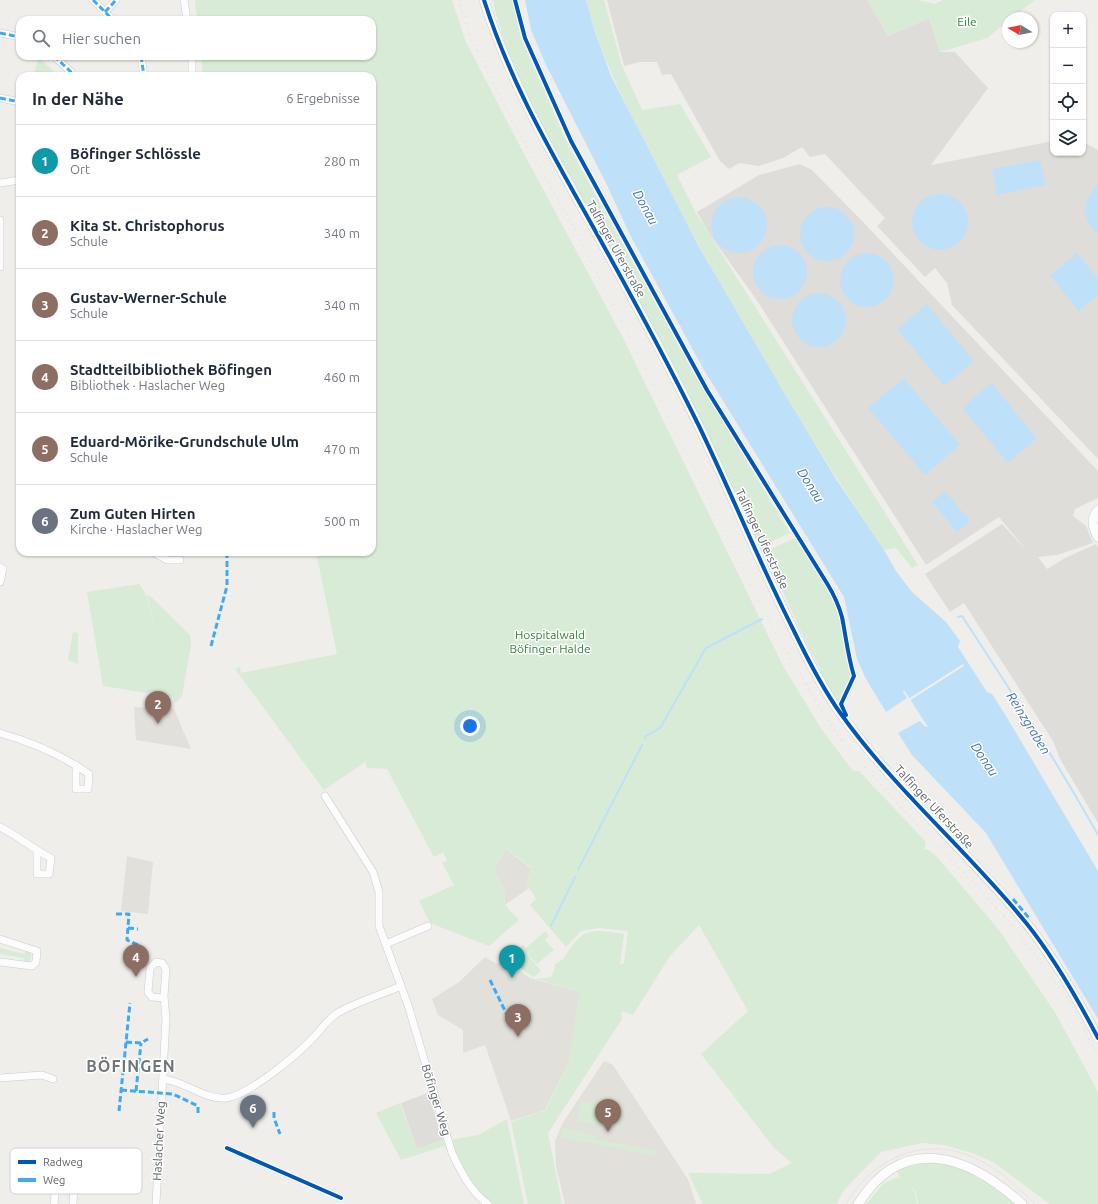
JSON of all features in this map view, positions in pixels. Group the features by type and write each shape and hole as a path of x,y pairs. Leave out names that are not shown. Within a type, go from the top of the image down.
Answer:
{"street":[{"path":"93,0 109,16"},
{"path":"105,12 116,0"},
{"path":"184,0 186,16"},
{"name":"Talfinger Uferstraße","path":"484,0 505,60 544,142 651,334 698,425 782,608 828,694 862,742 900,788 1026,922 1061,972 1098,1038"},
{"path":"0,33 16,36"},
{"path":"58,60 72,72"},
{"path":"142,60 143,72"},
{"path":"192,60 192,72"},
{"path":"0,98 16,101"},
{"path":"0,183 16,181"},
{"path":"0,220 0,267"},
{"path":"1098,510 1092,520 1093,529 1098,537"},
{"path":"160,556 167,560 180,560"},
{"path":"0,567 3,569 0,582"},
{"path":"0,733 36,745 76,765"},
{"name":"Böfinger Weg","path":"325,796 373,872 379,892 379,921 401,986 452,1153 463,1176 488,1204"},
{"path":"0,827 24,840 37,851"},
{"path":"386,944 428,926"},
{"path":"0,939 37,951 36,962 32,966 0,962"},
{"name":"Haslacher Weg","path":"156,1204 166,1018 164,998 166,969 163,964 156,962 150,968 148,992 152,997 164,998"},
{"path":"163,1079 177,1081 213,1097 226,1098 235,1096 290,1059 340,1012 401,986"},
{"path":"0,1078 42,1075 54,1079"},
{"path":"858,1204 867,1189 882,1175 897,1166 928,1158 943,1159 973,1168 1010,1193 1022,1204"},
{"path":"54,1204 56,1194"},
{"path":"73,1204 74,1194"}],"shaded area":[{"path":"607,0 867,0 888,36 929,18 940,52 955,52 988,88 931,165 1050,142 1050,156 1086,156 1086,144 1098,150 1098,459 952,305 947,283 935,268 925,277 877,226 885,218 825,154 810,157 802,147 783,158 759,166 739,163 729,169 720,161 671,74 662,75 657,62 640,62 624,66"},
{"path":"800,164 812,170 866,225 1098,471 1098,498 1075,509 1073,516 1086,526 1093,543 1057,555 1038,557 1047,569 1065,558 1096,544 1098,548 1098,823 1060,759 1053,741 964,603 950,612 925,574 1002,524 1028,552 999,517 926,565 756,299 710,235 697,212 759,175"},
{"path":"134,707 174,709 191,749 136,740"},
{"path":"506,849 532,869 526,883 529,888 505,905 504,889 494,870"},
{"path":"127,856 153,862 148,914 121,911"},
{"path":"485,957 497,964 508,958 517,969 530,978 580,992 569,1062 545,1110 511,1121 485,1045 463,1053 463,1030 438,1015 432,999 459,982"},
{"path":"604,1061 613,1065 689,1181 696,1204 565,1204 556,1166 555,1141 562,1124"},
{"path":"428,1093 443,1140 417,1149 401,1103"}],"green space":[{"name":"Hospitalwald Böfinger Halde","path":"195,0 452,0 465,40 523,152 622,336 783,666 822,730 853,771 859,771 926,842 924,851 927,849 937,857 999,930 1056,1014 1098,1092 1098,1204 1050,1204 993,1162 972,1153 944,1145 922,1143 881,1152 844,1190 836,1204 703,1204 688,1173 769,1174 792,1163 774,1148 701,1054 748,1011 699,925 670,956 633,1015 621,1011 622,1019 548,1133 562,1204 528,1204 511,1122 546,1110 569,1062 580,992 536,979 551,977 555,965 564,958 577,940 588,932 603,931 624,934 620,965 624,963 628,931 599,928 581,931 566,947 530,905 536,899 526,883 532,868 507,849 494,870 504,889 505,905 519,920 489,946 430,923 419,901 454,885 442,863 447,860 443,852 434,857 387,769 367,768 365,761 324,790 235,669 240,667 241,673 337,654 317,556 376,556 376,72 203,72 201,60 376,60 376,16 197,16"},
{"path":"492,0 512,0 521,38 568,145 697,379 790,533 760,547 699,417 553,148 510,60"},
{"path":"586,0 604,0 622,66 642,110 680,104 711,157 677,175 696,213 918,565 912,568 896,548 884,550 825,460 768,368 689,227 630,113 601,47"},
{"name":"Eile","path":"867,0 917,0 935,4 943,0 1035,0 1020,12 1002,12 1002,26 987,38 940,52 929,18 888,36"},
{"path":"38,60 42,60 54,72 34,72"},
{"path":"797,537 836,603 841,617 846,652 833,662 846,653 852,677 841,701 837,703 818,673 821,670 807,645 765,552"},
{"path":"140,584 146,595 159,643 147,596 149,595 190,635 191,644 182,696 175,703 173,697 103,686 87,592"},
{"path":"73,632 78,633 78,664 68,660"},
{"path":"545,931 549,936 545,940 554,950 537,964 528,954 542,943 527,954 541,971 534,977 523,970 509,956 523,945 526,948"},
{"path":"0,948 24,954 26,950 31,954 31,958 27,963 23,963 24,958 0,954"},
{"path":"581,1101 622,1108 618,1128 577,1121"},
{"path":"400,1103 417,1149 443,1140 445,1146 401,1160 376,1113"},
{"path":"507,1119 524,1204 493,1204 486,1200 468,1176 451,1140 478,1135"},
{"path":"563,1127 597,1136 597,1139 570,1135 658,1151 657,1156 561,1137"},
{"path":"931,1163 955,1167 977,1177 997,1189 1016,1204 918,1204 916,1191 908,1186 915,1192 917,1204 866,1204 883,1184 898,1177 900,1180 897,1170 918,1164"}],"water":[{"name":"Donau","path":"525,0 586,0 594,29 611,76 699,247 784,393 836,479 884,550 896,571 912,592 946,622 960,641 958,647 987,692 992,694 1006,716 1098,871 1098,1019 986,833 912,755 898,733 920,721 924,726 928,727 904,690 903,691 907,698 886,712 866,679 857,659 844,597 704,370 630,235 606,183 546,65 531,30"},
{"path":"1040,160 1045,185 997,195 992,169"},
{"path":"1098,185 1098,233 1088,222 1086,209 1093,190"},
{"path":"935,194 945,194 960,202 966,211 968,222 966,233 960,242 945,250 935,250 924,245 917,238 912,227 912,217 917,206 924,199"},
{"path":"739,197 750,199 759,205 765,214 767,225 765,236 759,245 750,251 739,253 728,251 719,245 713,236 711,225 713,214 719,205 728,199"},
{"path":"827,207 837,209 846,215 852,224 854,234 852,244 846,253 837,259 827,261 817,259 808,253 802,244 800,234 802,224 808,215 817,209"},
{"path":"775,245 785,245 795,249 803,257 807,267 807,277 803,287 795,295 785,299 775,299 765,295 757,287 753,277 753,267 757,257 765,249"},
{"path":"867,253 877,255 886,261 892,270 894,280 892,290 886,299 877,305 867,307 857,305 848,299 842,290 840,280 842,270 848,261 857,255"},
{"path":"1077,253 1098,278 1098,295 1079,311 1050,276"},
{"path":"819,293 829,295 838,301 844,310 846,320 844,330 838,339 829,345 819,347 809,345 800,339 794,330 792,320 794,310 800,301 809,295"},
{"path":"927,304 974,361 944,386 897,329"},
{"path":"904,378 960,445 925,475 868,408"},
{"path":"991,383 1037,438 1008,463 962,408"},
{"path":"945,491 970,521 957,532 932,502"}],"pier":[{"path":"963,664 964,666 909,701 908,699"},
{"path":"908,699 887,714 884,713 884,711 886,713"}],"waterway":[{"name":"Reinzgraben","path":"958,617 962,616 1015,697 1066,779 1098,835"},
{"path":"645,739 646,736 660,728 706,648 762,619"},
{"path":"578,870 642,745"},
{"path":"551,926 575,877"}],"tram line":[{"path":"846,1204 859,1186 873,1171 890,1160 908,1153 928,1149 948,1150 968,1155 988,1165 1006,1178 1035,1204"}],"railway":[{"path":"458,0 470,35 513,123 575,229 624,325 775,632 822,711 839,737 903,810 970,879 1018,932 1072,1005 1098,1055"}],"marked path":[{"path":"93,0 109,16"},
{"path":"105,12 116,0"},
{"path":"0,33 16,36"},
{"path":"58,60 71,72"},
{"path":"142,60 143,72"},
{"path":"0,98 16,101"},
{"path":"211,646 227,586 227,556"},
{"path":"1013,899 1029,918"},
{"path":"116,914 129,914 127,940 138,945 137,956"},
{"path":"128,928 138,929"},
{"path":"490,980 508,1017 521,1021"},
{"path":"119,1111 130,1003"},
{"path":"126,1042 141,1043 148,1039"},
{"path":"136,1091 141,1043"},
{"path":"121,1090 173,1094 198,1106 198,1113"},
{"path":"274,1112 274,1118 280,1134"}],"cycle path":[{"path":"484,0 506,59 532,115 660,349 710,450 781,604 821,683 841,714 885,769 981,871 1027,924 1065,979 1098,1038"},
{"path":"515,0 525,38 571,141 707,390 834,597 842,617 854,676 841,704 846,715"},
{"path":"227,1148 341,1198"}],"place":[{"name":"Kita St. Christophorus","path":"158,724"},
{"name":"Stadtteilbibliothek Böfingen","path":"136,977"},
{"name":"Böfinger Schlössle","path":"512,978"},
{"name":"Gustav-Werner-Schule","path":"518,1037"},
{"name":"Zum Guten Hirten","path":"253,1128"},
{"name":"Eduard-Mörike-Grundschule Ulm","path":"608,1132"}],"district":[{"name":"BÖFINGEN","path":"131,1066"}]}
